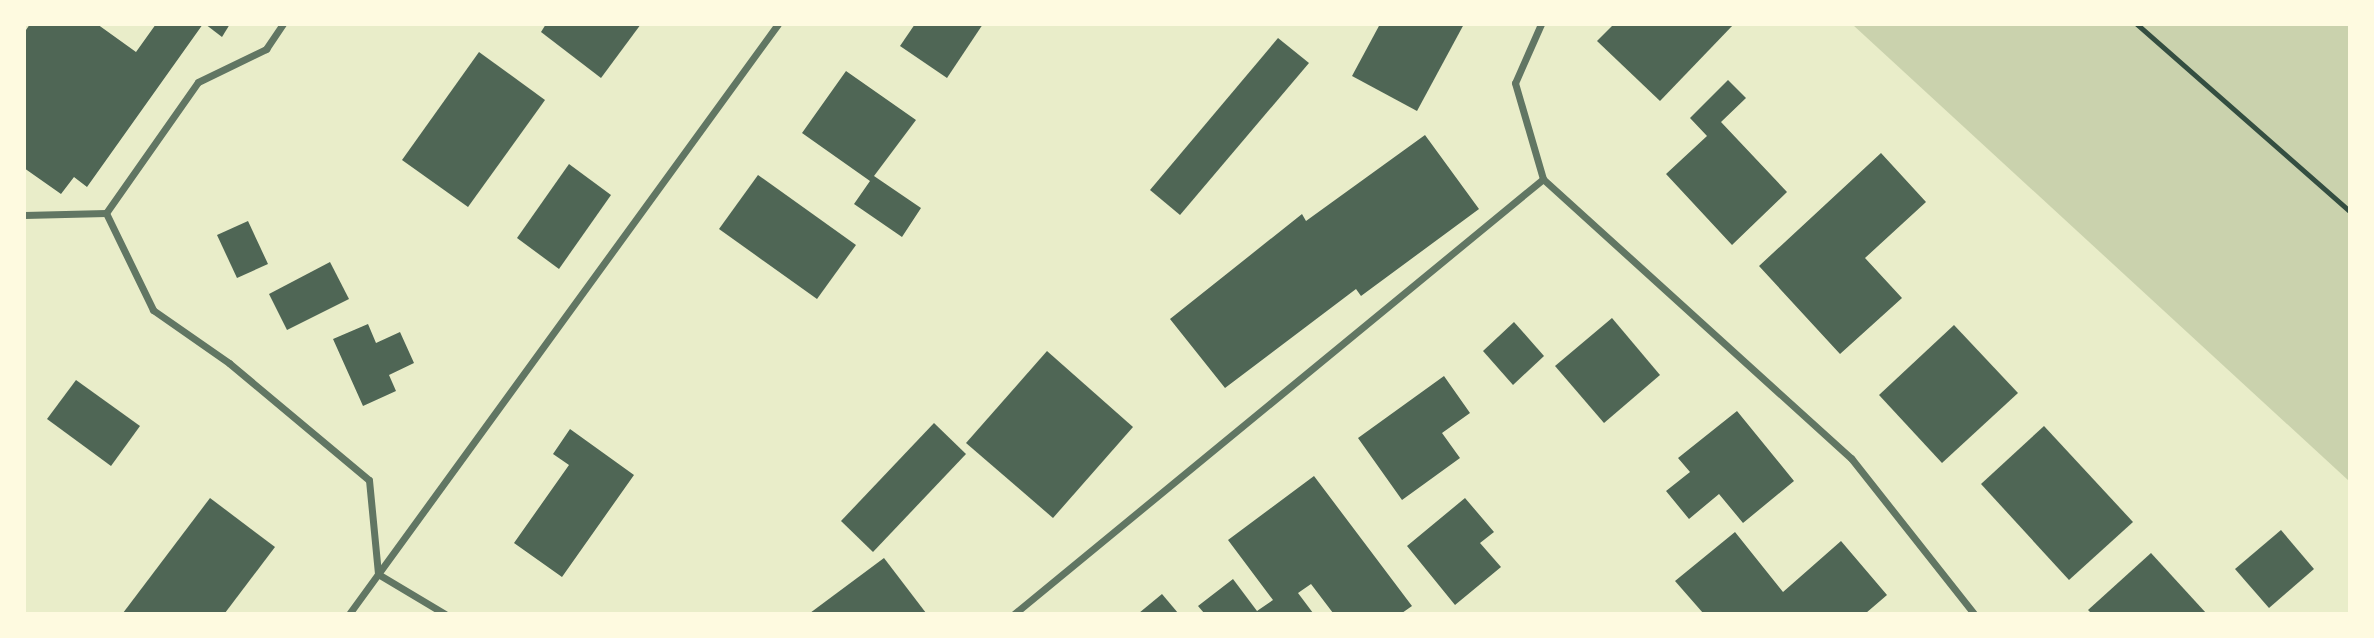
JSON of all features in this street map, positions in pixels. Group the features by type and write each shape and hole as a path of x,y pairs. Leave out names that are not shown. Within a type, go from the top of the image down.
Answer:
{"street":[{"path":"106,213 198,82 266,49 284,24"},
{"path":"349,614 778,24"},
{"path":"1541,24 1515,83 1544,179 1851,458 1974,614"},
{"path":"1014,614 1544,179"},
{"path":"24,215 106,213"},
{"path":"106,213 153,310 229,363 369,480 378,574"},
{"path":"378,574 445,614"}],"path":[{"path":"2137,24 2350,211"}],"green space":[{"path":"1853,25 2349,25 2349,481"}],"building":[{"path":"30,24 97,24 136,52 156,24 203,24 87,187 74,177 61,194 24,168 24,33"},
{"path":"205,24 230,24 222,37"},
{"path":"546,24 641,24 601,78 541,32"},
{"path":"915,24 983,24 947,78 900,46"},
{"path":"1380,24 1464,24 1417,111 1352,76"},
{"path":"1614,24 1734,24 1660,101 1597,41"},
{"path":"1278,38 1309,63 1180,215 1150,190"},
{"path":"479,52 545,100 468,207 402,160"},
{"path":"846,71 916,120 874,176 921,208 902,237 854,204 870,181 802,133"},
{"path":"1728,80 1746,98 1721,122 1787,192 1732,245 1666,174 1707,136 1690,118"},
{"path":"1425,135 1479,209 1361,296 1356,289 1225,388 1170,319 1302,214 1306,221"},
{"path":"1881,153 1926,202 1865,258 1902,298 1840,354 1759,266"},
{"path":"569,164 611,195 559,269 517,238"},
{"path":"758,175 856,245 817,299 719,229"},
{"path":"248,221 268,264 237,278 217,235"},
{"path":"330,262 349,299 287,330 269,294"},
{"path":"1612,318 1660,375 1604,423 1555,366"},
{"path":"1514,322 1544,356 1513,385 1483,351"},
{"path":"368,324 376,343 400,332 414,363 389,375 396,391 363,406 333,339"},
{"path":"1954,325 2018,393 1942,463 1879,395"},
{"path":"1047,351 1133,427 1053,518 966,443"},
{"path":"1444,376 1470,413 1442,433 1460,458 1402,500 1358,438"},
{"path":"76,380 140,426 111,466 47,419"},
{"path":"1737,411 1794,481 1743,523 1719,494 1689,519 1666,491 1690,472 1678,458"},
{"path":"934,423 966,454 873,552 841,521"},
{"path":"2044,426 2133,522 2069,580 1981,484"},
{"path":"570,429 634,475 562,577 514,543 569,465 553,454"},
{"path":"1314,476 1412,606 1402,613 1333,613 1311,584 1298,593 1313,613 1204,613 1198,606 1233,579 1257,611 1273,600 1228,540"},
{"path":"210,498 275,547 225,613 123,613"},
{"path":"1465,498 1494,532 1480,543 1501,567 1455,605 1407,546"},
{"path":"2281,530 2314,569 2269,608 2235,569"},
{"path":"1735,532 1783,592 1841,541 1887,595 1866,613 1703,613 1675,581"},
{"path":"2151,553 2206,613 2091,613 2088,610"},
{"path":"884,558 926,613 810,613"},
{"path":"1162,594 1178,613 1139,613"}]}
